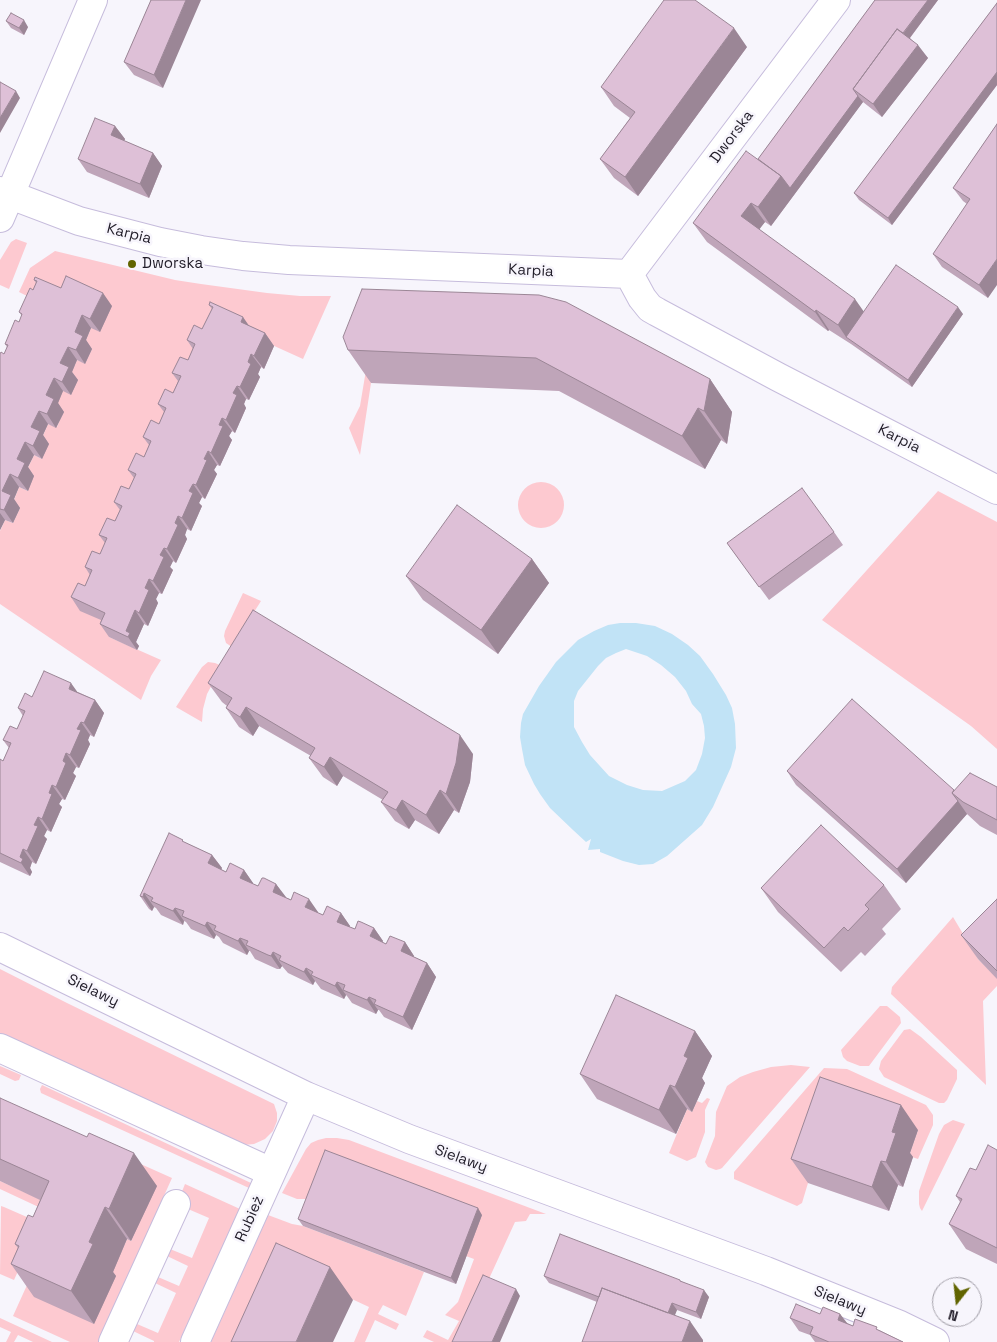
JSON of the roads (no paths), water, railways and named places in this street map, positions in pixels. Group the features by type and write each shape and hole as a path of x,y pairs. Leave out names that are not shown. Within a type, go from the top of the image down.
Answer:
{"street":[{"name":"Karpia","path":"93,0 3,202 160,242 242,256 289,260 629,274 642,298 656,312 997,490"},
{"name":"Dworska","path":"629,274 836,0"},
{"name":"Sielawy","path":"0,946 306,1096 409,1139 766,1272 900,1325 935,1342"},
{"path":"0,1048 271,1172"},
{"name":"Rubież","path":"195,1342 306,1096"},
{"path":"113,1342 176,1204"}],"water":[{"path":"636,623 655,626 672,634 700,656 726,695 732,708 736,748 731,767 713,807 702,825 667,856 653,864 639,865 600,852 600,849 588,850 591,839 586,842 550,808 534,784 525,765 520,737 521,723 523,714 539,686 556,662 578,640 608,625","holes":["626,649 647,656 675,677 686,691 692,704 701,714 704,726 705,738 696,770 685,781 662,791 643,790 609,776 590,755 574,727 574,701 578,691 606,658"]}],"place":[{"name":"Dworska","path":"132,264"}]}
